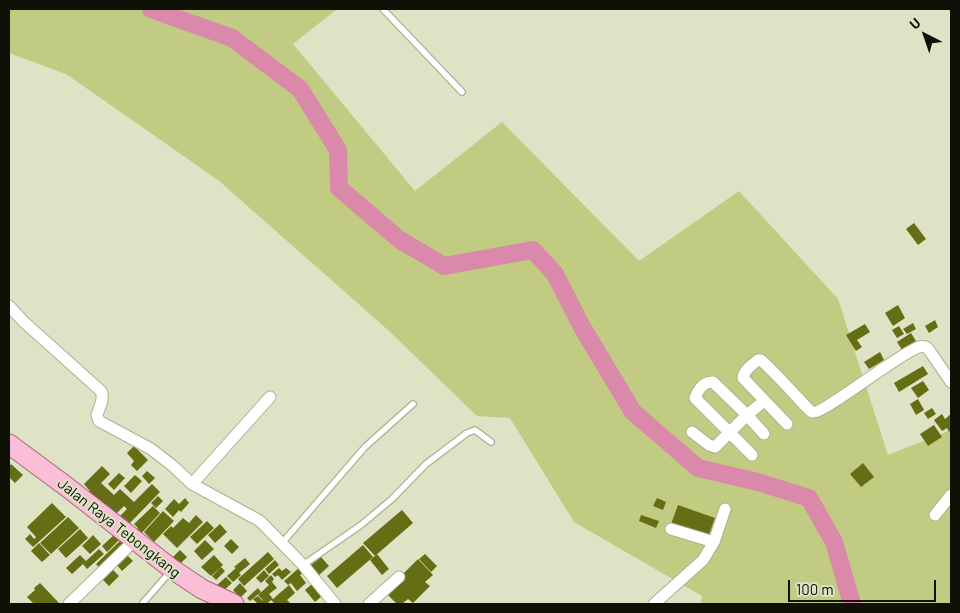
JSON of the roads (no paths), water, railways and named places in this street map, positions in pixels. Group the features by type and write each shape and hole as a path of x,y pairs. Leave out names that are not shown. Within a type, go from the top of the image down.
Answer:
{"main road":[{"name":"Jalan Raya Tebongkang","path":"9,444 172,569 202,589 234,604"}],"street":[{"path":"9,306 24,322 101,391 103,394 97,415 100,421 152,449 192,484 260,521 303,565 335,604"},
{"path":"787,424 743,378 744,374 758,360 761,360 812,412 826,408 881,369 910,350 920,346 926,346 951,382"},
{"path":"752,455 695,398 697,393 706,383 713,382 764,434"},
{"path":"192,484 270,397"},
{"path":"692,432 709,445 715,447 764,401"},
{"path":"936,515 951,495"},
{"path":"654,604 703,560 714,542 725,509"},
{"path":"671,529 714,542"},
{"path":"69,604 135,540"},
{"path":"369,604 399,577"}],"lane":[{"path":"383,9 462,92"},
{"path":"282,543 365,447 413,404"},
{"path":"303,565 360,525 392,499 426,464 466,433 475,430 491,442"},
{"path":"142,604 172,569"}],"waterway":[{"path":"151,9 232,38 300,89 338,150 339,188 400,240 444,266 533,250 555,274 582,327 633,412 698,468 758,482 809,498 834,542 852,604"}]}
